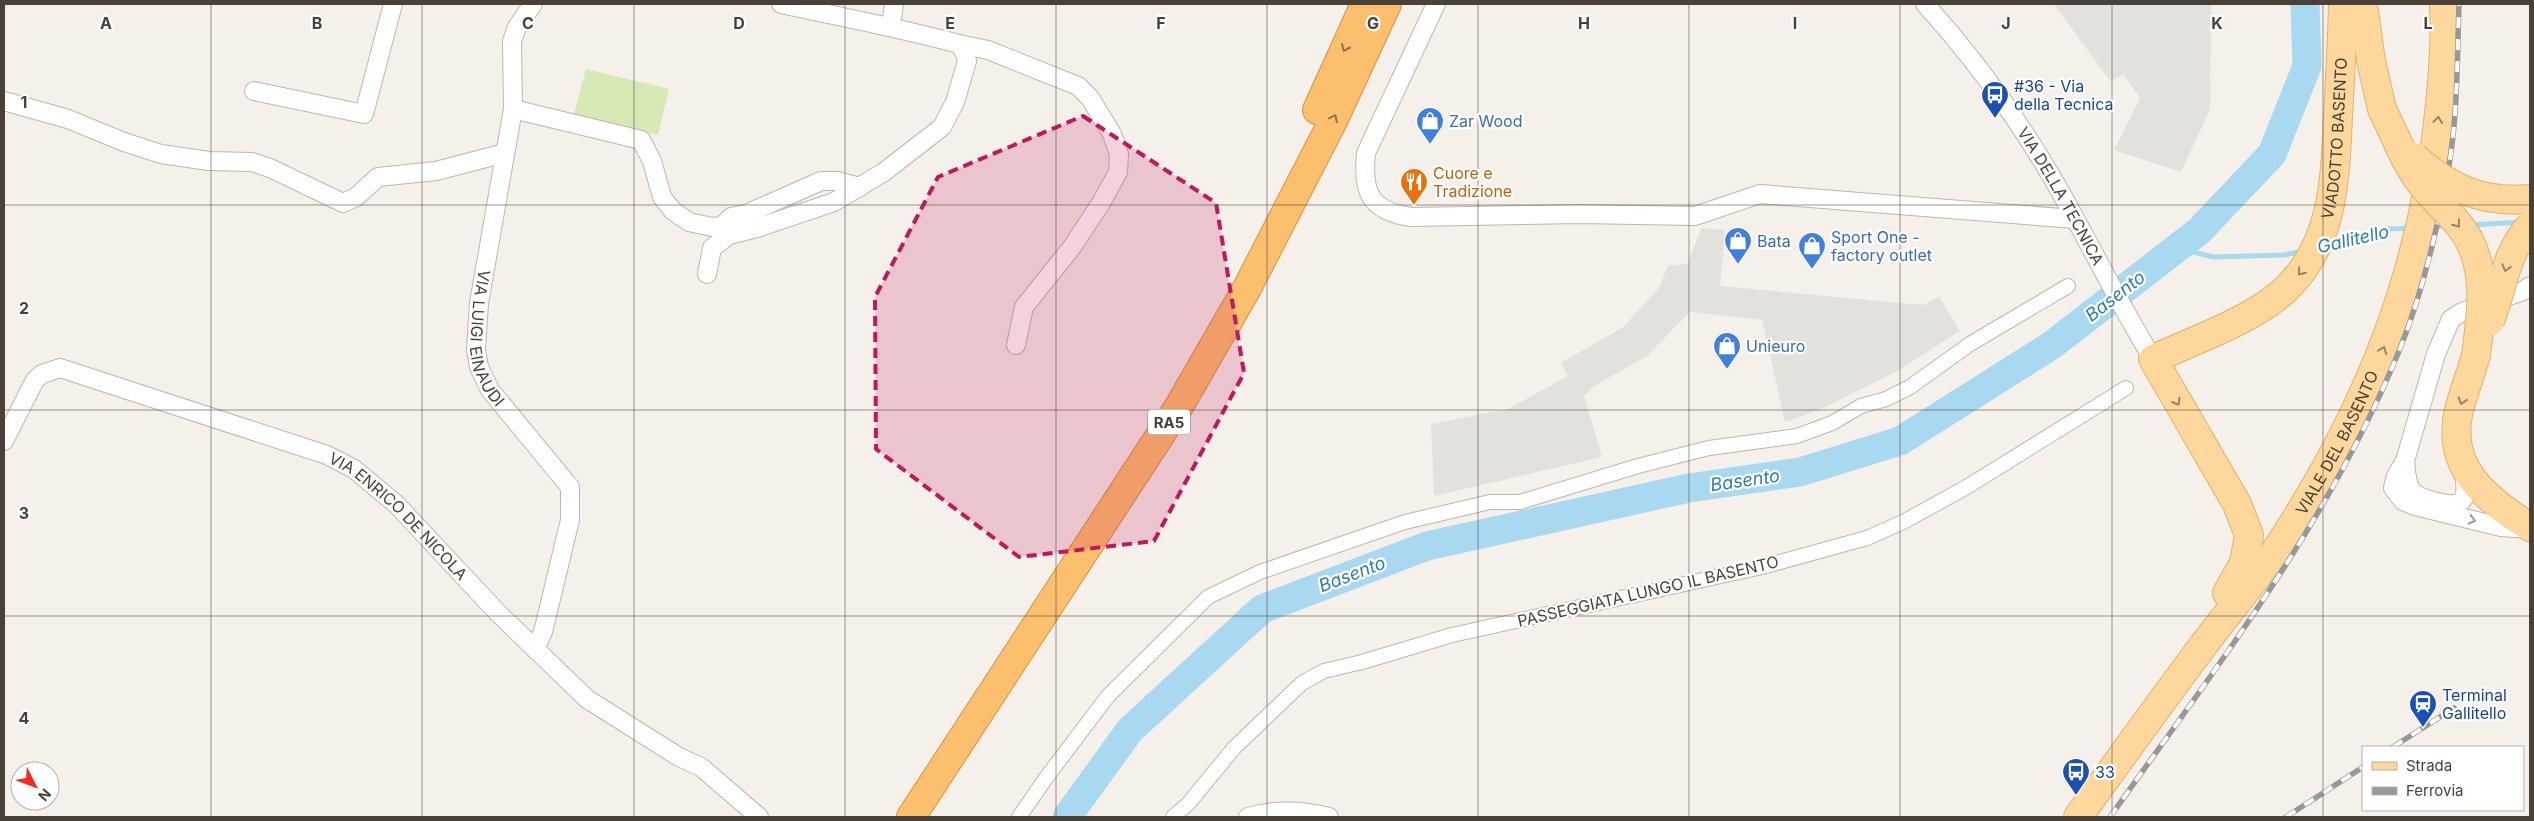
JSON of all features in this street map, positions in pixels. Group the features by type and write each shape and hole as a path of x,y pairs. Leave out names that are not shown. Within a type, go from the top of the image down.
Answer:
{"highway":[{"name":"RA5","path":"894,817 1134,448 1218,313 1292,167 1365,4"},
{"name":"RA5","path":"910,817 1178,408 1246,290 1333,121 1387,4"}],"main road":[{"name":"VIALE DEL BASENTO","path":"2078,817 2204,644 2243,597 2294,521 2337,449 2361,399 2408,281 2433,168 2441,88 2444,4"},
{"path":"2359,5 2382,109 2407,165 2423,187 2468,237 2476,255 2482,295 2476,355"},
{"name":"VIADOTTO BASENTO","path":"2153,359 2257,311 2285,290 2305,269 2319,243 2329,216 2359,5"},
{"path":"2398,143 2436,176 2456,188 2484,198 2530,199"},
{"path":"2530,226 2517,242 2508,260 2494,312 2476,355 2459,411 2457,440 2463,463 2478,488 2496,505 2530,528"},
{"name":"VIA DELLA TECNICA","path":"2153,359 2237,504 2249,535"},
{"path":"2204,644 2212,618 2244,564 2249,535 2257,541 2265,542 2274,539 2294,521"}],"street":[{"path":"254,91 364,114 393,4"},
{"name":"VIA LUIGI EINAUDI","path":"533,4 517,27 512,41 513,109 479,303 476,350 479,367 490,390 570,487 570,520 543,632 535,649"},
{"path":"781,4 866,23 891,26 988,50 1078,86 1090,98 1112,134 1119,154 1118,172 1101,203 1072,247 1024,307 1016,345"},
{"path":"891,26 894,4"},
{"path":"1436,4 1366,153 1364,174 1369,192 1377,204 1389,214 1411,217 1579,214 1695,216 1760,194 2074,219"},
{"name":"VIA DELLA TECNICA","path":"1925,4 1972,58 2020,126 2051,175 2122,309 2153,359"},
{"path":"707,274 712,248 729,234 757,228 834,202 884,172 942,128 955,102 967,61 965,53 959,44"},
{"path":"4,101 68,119 124,142 161,154 209,161 252,162 270,168 343,203 356,197 378,177 436,171 505,152"},
{"path":"513,109 641,140 652,161 662,197 673,211 689,222 712,227 722,226 731,218 746,214 821,181 837,181 860,187"},
{"path":"1019,817 1108,696 1208,596 1260,572 1405,522 1490,502 1520,502 1638,466 1709,448 1797,436 1832,423 1861,406 1886,399 1910,387 1970,344 2068,286"},
{"path":"2530,286 2523,292 2462,312 2451,318 2436,354 2405,461 2396,476 2393,488 2396,496 2403,501 2501,527 2530,528"},
{"name":"VIA ENRICO DE NICOLA","path":"4,441 35,380 42,374 60,368 327,455 354,470 398,505 497,612 587,699 679,757 701,767 759,817"},
{"name":"PASSEGGIATA LUNGO IL BASENTO","path":"1173,817 1187,810 1234,748 1302,683 1324,671 1362,662 1452,635 1762,567 1866,538 1903,522 1965,488 2126,388"},
{"path":"2405,461 2411,490 2419,497 2452,506 2460,503 2465,498 2463,463"},
{"path":"1248,817 1265,812 1307,811 1330,817"}],"highlighted area":[{"path":"1083,116 1216,203 1244,373 1154,541 1019,557 876,449 875,297 938,177"}],"green space":[{"path":"586,69 669,89 658,135 574,114"}],"shaded area":[{"path":"2054,4 2211,4 2210,109 2181,172 2114,150 2140,98 2123,74 2111,82"},
{"path":"1702,228 1725,230 1720,286 1923,305 1939,297 1960,331 1899,370 1819,410 1785,422 1762,320 1690,312 1647,356 1594,386 1584,396 1602,457 1434,496 1431,424 1508,409 1568,376 1561,363 1623,327 1659,288 1668,266 1687,264"}],"waterway":[{"name":"Basento","path":"1067,817 1130,730 1262,609 1427,546 1689,488 1800,472 1900,441 2052,345 2199,231 2272,154 2307,66 2305,4"},
{"name":"Gallitello","path":"2471,225 2522,222"},
{"name":"Gallitello","path":"2428,227 2447,226"},
{"name":"Gallitello","path":"2326,246 2388,229 2412,228"},
{"name":"Gallitello","path":"2178,248 2213,257 2284,255 2303,251"}],"railway":[{"path":"2110,817 2230,649 2305,534 2371,414 2399,351 2415,308 2428,262 2448,171 2455,109 2459,4"},
{"path":"2395,746 2454,708"},
{"path":"2286,817 2362,768"}],"place":[{"name":"#36 - Via della Tecnica","path":"1995,119"},
{"name":"Zar Wood","path":"1430,145"},
{"name":"Cuore e Tradizione","path":"1414,206"},
{"name":"Bata","path":"1738,265"},
{"name":"Sport One - factory outlet","path":"1812,270"},
{"name":"Unieuro","path":"1727,370"},
{"name":"Terminal Gallitello","path":"2423,728"},
{"name":"33","path":"2076,796"}]}
